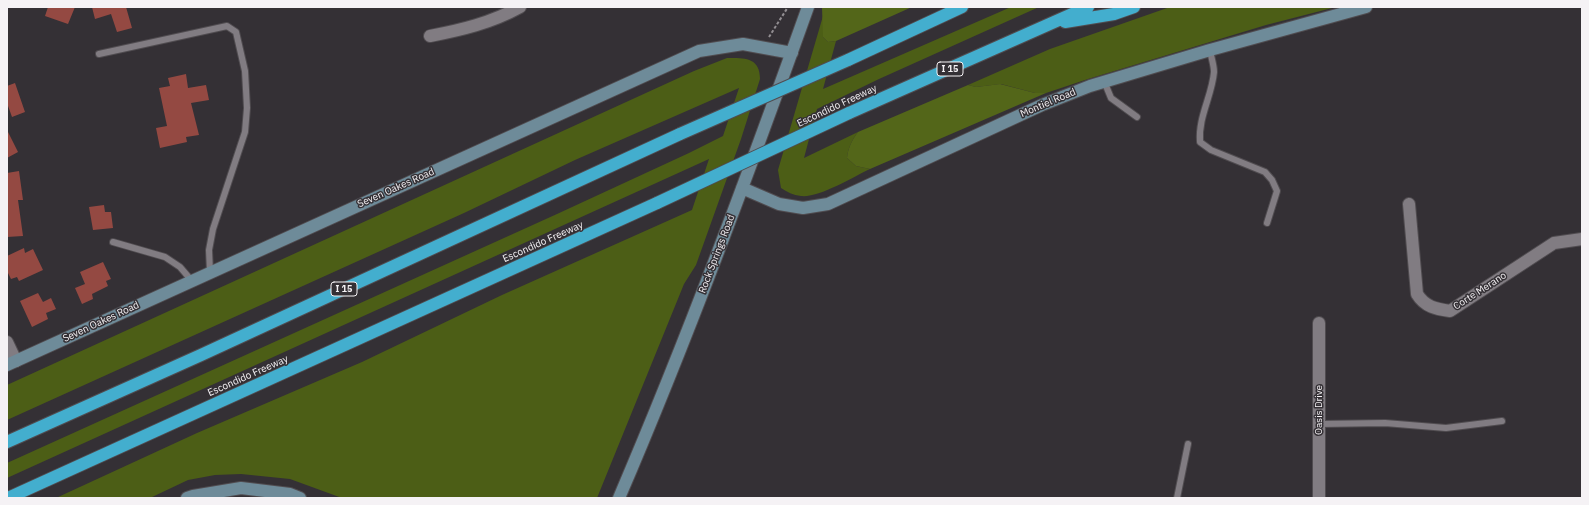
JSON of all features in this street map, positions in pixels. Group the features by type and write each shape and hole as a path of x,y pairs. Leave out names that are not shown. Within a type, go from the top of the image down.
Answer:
{"highway":[{"name":"I 15","path":"7,442 201,355 680,134 848,60 962,7"},
{"name":"Escondido Freeway","path":"8,498 657,203 849,113 1088,7"},
{"path":"1050,24 1114,14 1134,7"}],"street":[{"path":"430,36 465,29 487,22 520,7"},
{"name":"Rock Springs Road","path":"619,498 657,409 721,245 808,7"},
{"name":"Montiel Road","path":"742,188 779,204 803,208 828,204 1042,105 1104,81 1366,7"},
{"name":"Seven Oakes Road","path":"12,363 700,51 743,44 792,53"},
{"name":"Corte Merano","path":"1409,204 1417,294 1421,301 1432,308 1450,311 1554,243 1582,239"},
{"name":"Oasis Drive","path":"1319,323 1319,498"},
{"path":"7,342 12,363"},
{"path":"187,498 241,488 254,494 293,497"}],"lane":[{"path":"99,54 227,26 236,32 245,71 247,108 245,132 213,229 209,250 210,272"},
{"path":"1210,50 1214,71 1202,116 1199,134 1200,142 1211,150 1265,172 1272,180 1277,191 1267,223"},
{"path":"1104,81 1111,98 1137,117"},
{"path":"113,242 165,257 180,267 192,281"},
{"path":"1319,424 1385,423 1446,428 1502,421"},
{"path":"1177,498 1188,444"}],"green space":[{"path":"822,7 912,7 836,41 828,42 823,37"},
{"path":"1011,7 1039,7 879,79 817,109 804,158 858,132 848,151 847,158 856,166 870,169 845,182 817,194 808,196 795,195 781,188 778,170 823,16 823,37 828,42 836,41 823,89"},
{"path":"1170,7 1336,7 1266,25 1046,93 1035,93 1001,84 976,87 968,85 1050,49"},
{"path":"727,58 750,60 757,66 760,79 741,139 696,265 684,284 597,498 342,498 290,479 241,474 215,475 188,480 150,498 56,498 197,433 362,362 502,295 692,210 709,159 7,478 7,463 557,214 723,136 739,88 575,160 464,213 7,420 7,385 694,71"},
{"path":"1000,84 1035,93 1046,93 870,169 856,166 847,158 848,151 858,132 968,85 976,87"}],"building":[{"path":"48,7 75,7 68,24 45,16"},
{"path":"92,7 126,7 132,28 117,32 111,14 95,19"},
{"path":"186,74 188,88 206,85 209,100 191,103 199,135 186,137 187,142 160,148 156,128 167,126 159,88 170,86 168,78"},
{"path":"15,83 25,112 12,117 7,103 7,86"},
{"path":"7,130 18,152 7,158"},
{"path":"19,171 23,200 18,200 23,236 7,237 7,173"},
{"path":"104,205 105,212 111,212 113,228 93,230 89,207"},
{"path":"24,248 25,253 33,249 43,270 19,281 17,277 11,279 7,271 7,256"},
{"path":"103,262 111,279 106,281 108,286 92,294 93,299 82,304 75,288 85,284 80,272"},
{"path":"38,293 43,302 51,298 56,309 46,313 48,319 32,327 20,301"}]}
